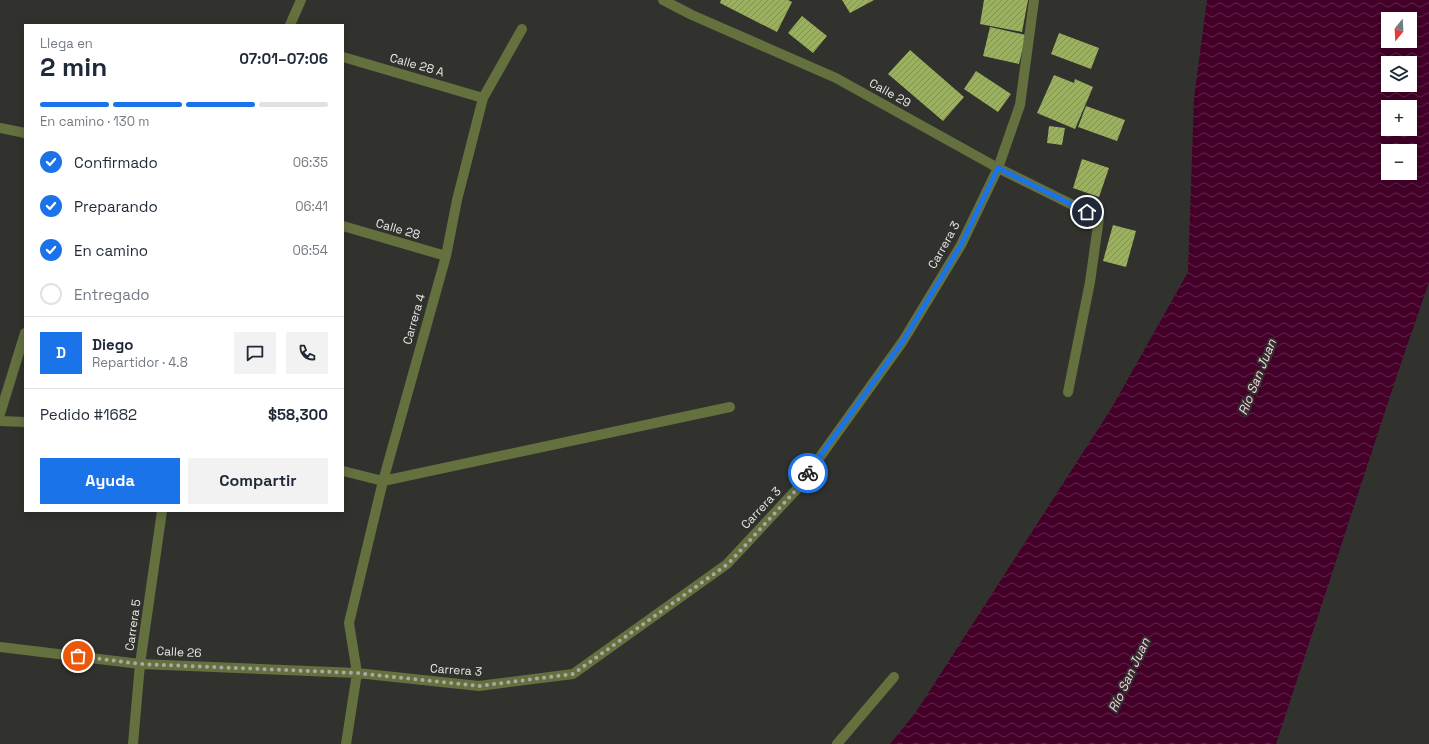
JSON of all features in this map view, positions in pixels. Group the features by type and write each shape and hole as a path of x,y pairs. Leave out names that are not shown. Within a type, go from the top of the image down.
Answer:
{"street":[{"path":"290,24 301,0"},
{"name":"Calle 29","path":"663,0 692,15 836,78 998,168 1099,218 1090,282 1068,392"},
{"name":"Carrera 3","path":"357,673 479,686 573,674 728,564 797,489 903,341 961,245 998,168 1020,105 1034,0"},
{"name":"Carrera 4","path":"357,673 349,623 383,481 446,256 457,200 483,98 522,29"},
{"name":"Calle 28 A","path":"344,57 483,98"},
{"path":"0,128 24,133"},
{"name":"Calle 28","path":"344,226 446,256"},
{"path":"0,414 24,336"},
{"path":"344,471 383,481 730,407"},
{"path":"0,421 24,422"},
{"name":"Carrera 5","path":"133,744 140,664 162,512"},
{"name":"Calle 26","path":"0,647 140,664 357,673"},
{"path":"346,744 357,673"},
{"path":"837,744 894,677"}],"water":[{"name":"Río San Juan","path":"1207,0 1429,0 1429,282 1276,744 890,744 916,712 1111,409 1188,272 1194,98"}],"building":[{"path":"721,0 788,0 792,2 777,32 720,3"},
{"path":"842,0 874,0 850,13"},
{"path":"984,0 1028,0 1022,32 980,24"},
{"path":"802,16 827,36 813,53 788,33"},
{"path":"990,27 1026,35 1019,64 983,56"},
{"path":"1059,33 1099,48 1091,69 1051,54"},
{"path":"910,50 964,97 943,121 888,74"},
{"path":"976,71 1011,94 998,112 964,89"},
{"path":"1054,75 1074,83 1075,79 1093,87 1075,129 1037,113"},
{"path":"1086,106 1125,120 1117,141 1078,127"},
{"path":"1049,126 1065,128 1062,145 1047,143"},
{"path":"1082,159 1109,168 1099,197 1073,188"},
{"path":"1113,225 1136,231 1126,267 1103,261"}],"way so far":[{"path":"78,656 140,664 357,673 479,686 573,674 728,564 797,489 808,473"}],"route":[{"path":"808,473 903,341 961,245 998,168 1087,212"}]}
